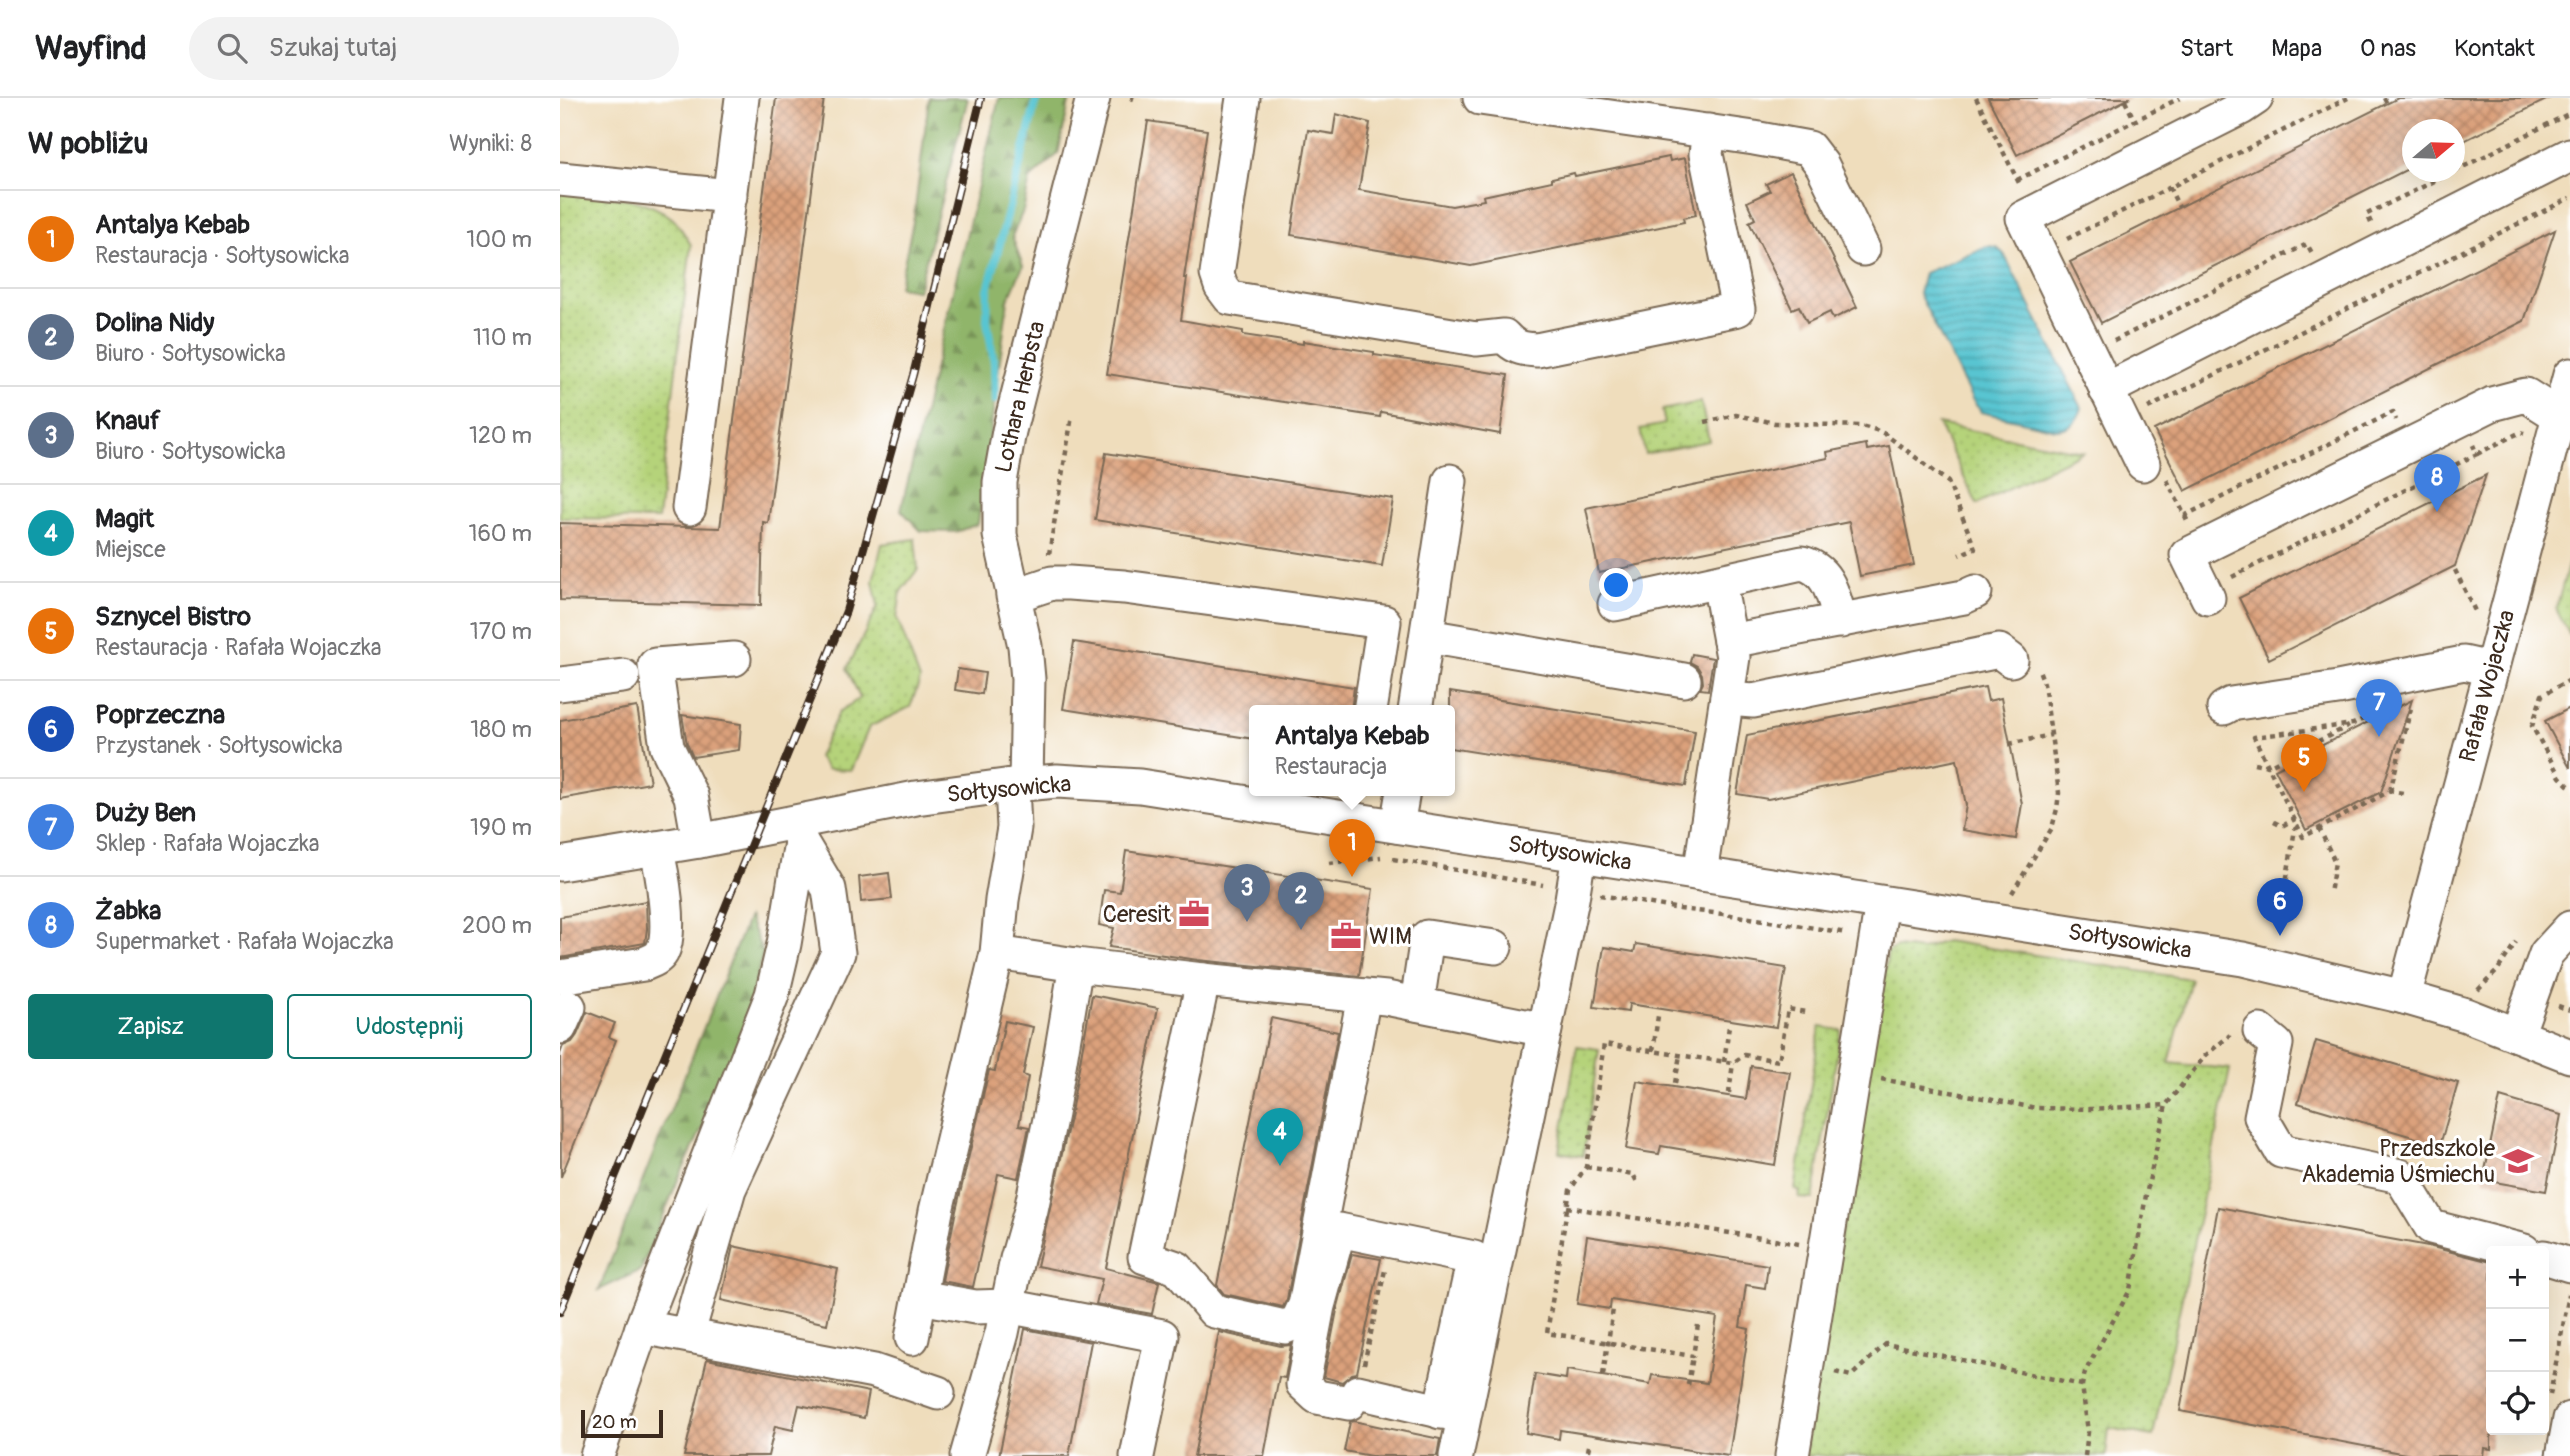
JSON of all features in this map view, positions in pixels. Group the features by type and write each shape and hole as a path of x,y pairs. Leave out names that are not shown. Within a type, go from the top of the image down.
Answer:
{"street":[{"path":"689,508 742,98"},
{"name":"Lothara Herbsta","path":"912,1338 936,1211 997,953 1019,784 1028,679 1025,646 1000,535 1000,482 1009,430 1093,98"},
{"path":"1243,98 1217,274 1221,286 1230,298 1476,339 1504,335 1513,346 1522,349 1537,350 1738,309 1706,154 1709,131"},
{"path":"1480,98 1809,148 1822,165 1863,248"},
{"path":"2143,464 2022,218 2256,98"},
{"path":"2106,390 2570,155"},
{"path":"560,179 730,196"},
{"name":"Rafała Wojaczka","path":"2404,997 2570,375"},
{"path":"2208,598 2187,555 2492,404 2526,395 2559,416"},
{"path":"1416,705 1450,481"},
{"path":"1615,604 1802,563 1816,566 1827,582 1841,621"},
{"path":"1700,874 1733,657 1719,582"},
{"path":"1013,596 1052,583 1069,583 1138,589 1384,622 1371,705"},
{"path":"1730,641 1964,597 1975,592"},
{"path":"1427,636 1684,680"},
{"path":"1727,699 1753,701 1999,650 2024,664"},
{"path":"699,841 691,796 667,747 655,666 734,659"},
{"path":"2224,708 2231,704 2339,688 2464,663 2491,669"},
{"path":"560,684 623,676"},
{"name":"Sołtysowicka","path":"560,864 699,841 799,832 916,798 1019,784 1057,781 1249,796"},
{"name":"Sołtysowicka","path":"1253,796 1355,805 1397,826 2243,959 2404,997 2466,1015 2570,1056"},
{"path":"1397,826 1402,796"},
{"path":"692,1319 729,1189 838,953 829,889 799,832"},
{"path":"597,1456 642,1327 772,995 784,944 799,832"},
{"path":"563,1004 655,960 663,951 666,910 656,848"},
{"path":"1452,1414 1545,1030 1579,855"},
{"path":"1792,1456 1882,903"},
{"path":"2516,1035 2546,954 2570,928"},
{"path":"1417,1004 1427,937 1495,947"},
{"path":"997,953 1203,981 1364,996 1545,1030"},
{"path":"967,1456 1007,1306 1051,1114 1076,965"},
{"path":"1203,981 1144,1257 1177,1268 1214,1311 1285,1327 1297,1322 1305,1305 1364,996"},
{"path":"2248,1030 2276,1044 2261,1117 2281,1151 2400,1175 2431,1227 2505,1246"},
{"path":"1452,1414 1353,1398 1317,1397 1303,1384 1318,1306 1339,1230 1474,1258 1452,1414 1456,1456"},
{"path":"2549,1259 2570,1265"},
{"path":"920,1297 975,1307 1007,1306 1162,1335 1137,1456"},
{"path":"642,1327 874,1371 938,1393"},
{"path":"2559,1413 2563,1456"}],"path":[{"path":"2017,180 2180,98"},
{"path":"2124,101 2135,121"},
{"path":"2465,166 2570,113"},
{"path":"2383,249 2367,214 2432,182"},
{"path":"2169,187 2179,207"},
{"path":"2146,409 2570,198"},
{"path":"2113,341 2307,244 2324,278"},
{"path":"1705,422 1736,415 1775,423 1861,426 1885,434 1948,482 1975,548 1959,555"},
{"path":"2459,420 2477,454"},
{"path":"2214,542 2232,578 2521,432 2528,434"},
{"path":"2455,570 2479,619"},
{"path":"2012,897 2013,891 2052,828 2059,793 2044,683 2024,664"},
{"path":"2570,680 2542,695 2532,726 2560,777 2570,787"},
{"path":"2390,791 2411,713 2412,695"},
{"path":"2254,763 2268,766 2353,724"},
{"path":"2008,744 2051,735"},
{"path":"2254,737 2303,836 2390,791 2403,793"},
{"path":"2274,822 2282,826 2295,820"},
{"path":"2285,889 2295,829 2298,827"},
{"path":"2319,828 2335,862 2330,894"},
{"path":"1329,863 1379,857 1876,939"},
{"path":"1693,1356 1547,1333 1570,1190 1586,1167 1604,1044 1733,1063 1744,1055 1779,1061 1788,1009 1807,1012"},
{"path":"1653,1051 1658,1016"},
{"path":"1724,1062 1729,1026"},
{"path":"2085,1456 2088,1432 2082,1385 2085,1372 2130,1290 2146,1195 2166,1105 2205,1056 2248,1030"},
{"path":"1675,1083 1680,1055"},
{"path":"1729,1093 1733,1063"},
{"path":"1912,1084 2036,1108 2091,1109 2166,1105"},
{"path":"1586,1167 1633,1174 1637,1182"},
{"path":"1567,1207 1810,1246"},
{"path":"1353,1398 1387,1258"},
{"path":"2559,1413 2570,1289"},
{"path":"1603,1375 1613,1309"},
{"path":"1688,1385 1698,1325"},
{"path":"1851,1376 1886,1344 2082,1385"},
{"path":"1589,1446 1587,1455 1595,1456"}],"green space":[{"path":"929,98 968,98 918,290 899,287 914,217"},
{"path":"999,98 1070,98 1058,154 1030,179 1023,211 1012,236 1023,266 1008,300 978,524 956,532 921,531 901,510"},
{"path":"560,192 648,204 672,218 691,245 658,519 560,518"},
{"path":"1701,402 1709,441 1645,454 1640,429 1665,424 1662,410"},
{"path":"1938,424 2083,452 1977,504"},
{"path":"915,539 918,569 901,591 897,618 920,680 910,707 869,727 851,770 827,769 818,757 839,712 860,698 847,669 878,606 873,581 882,544"},
{"path":"2570,559 2570,636 2556,609"},
{"path":"748,917 763,953 735,1058 677,1182 641,1270 599,1290"},
{"path":"1945,941 2191,979 2169,1063 2230,1069 2153,1436 2109,1428 2106,1456 1804,1456 1888,952 1896,947 1921,950"},
{"path":"1820,1027 1841,1030 1813,1199 1799,1198 1800,1191 1795,1190"},
{"path":"1577,1046 1599,1049 1583,1156 1559,1152"}],"water":[{"path":"1987,246 1996,247 2004,254 2082,408 2076,421 2070,426 2056,429 1981,412 1919,294 1924,273"}],"building":[{"path":"776,98 824,98 768,523 763,522 761,605 560,600 560,523 720,528"},
{"path":"1988,98 2130,98 2017,155"},
{"path":"2398,98 2550,98 2465,140 2465,119 2402,119 2402,172 2101,323 2070,262"},
{"path":"1336,114 1370,123 1359,190 1452,206 1484,200 1483,196 1552,181 1552,178 1574,173 1575,176 1669,157 1670,161 1685,158 1696,215 1683,218 1684,222 1471,266 1291,235 1308,130 1333,134"},
{"path":"1148,121 1207,130 1184,278 1187,278 1181,320 1243,331 1243,335 1303,344 1303,341 1374,352 1374,355 1508,375 1500,434 1381,412 1380,417 1107,374"},
{"path":"1791,172 1857,307 1833,319 1830,312 1807,323 1799,306 1792,309 1749,222 1755,219 1747,202 1770,191 1766,184"},
{"path":"2555,230 2524,321 2185,491 2154,430"},
{"path":"1866,444 1867,450 1889,446 1914,565 1860,576 1849,522 1599,573 1586,508 1828,458 1827,452"},
{"path":"1106,453 1393,499 1382,566 1095,520"},
{"path":"2486,475 2455,566 2269,659 2239,598"},
{"path":"1074,642 1354,687 1352,705 1249,705 1249,738 1063,709"},
{"path":"1692,654 1713,658 1708,690 1700,689 1703,683 1702,674 1697,666 1690,662"},
{"path":"958,669 985,673 982,694 955,690"},
{"path":"1985,687 1988,701 2001,698 2022,804 2016,839 1962,830 1966,805 1957,760 1768,799 1737,794 1747,735"},
{"path":"1450,692 1695,731 1686,786 1455,749 1455,705 1450,705"},
{"path":"2412,700 2381,792 2306,830 2275,769"},
{"path":"637,707 650,783 560,799 560,720"},
{"path":"2570,708 2570,768 2545,721"},
{"path":"682,715 741,724 739,750 693,757 687,744"},
{"path":"1126,851 1373,889 1359,976 1198,960 1109,947 1114,928 1099,925 1104,890 1120,892"},
{"path":"889,873 892,899 861,902 859,877"},
{"path":"646,901 645,943 560,958 560,917"},
{"path":"1636,944 1786,968 1776,1027 1629,1004 1628,1012 1594,1007 1604,947 1634,952"},
{"path":"1092,995 1158,1008 1106,1268 1159,1282 1152,1314 1096,1304 1102,1279 1037,1266 1070,1118"},
{"path":"587,1012 615,1023 609,1037 616,1040 561,1177 560,1054 563,1046 572,1042 577,1035"},
{"path":"1271,1018 1338,1032 1287,1299 1283,1307 1224,1294 1217,1285"},
{"path":"1005,1021 1033,1027 1023,1075 1028,1077 1019,1125 1029,1127 1018,1178 998,1174 973,1287 942,1281 989,1070 995,1071"},
{"path":"2316,1041 2458,1083 2440,1145 2298,1103"},
{"path":"1751,1066 1790,1072 1775,1165 1661,1146 1659,1154 1626,1149 1637,1081 1746,1099"},
{"path":"2500,1097 2561,1115 2546,1191 2483,1180"},
{"path":"2218,1207 2428,1246 2486,1261 2486,1435 2491,1435 2491,1449 2484,1448 2483,1456 2416,1456 2180,1411"},
{"path":"1587,1236 1768,1265 1765,1288 1746,1285 1740,1327 1749,1329 1729,1456 1560,1430 1559,1439 1526,1433 1535,1374 1566,1379 1567,1370 1650,1384 1652,1375 1707,1383 1717,1317 1611,1300 1610,1309 1577,1304"},
{"path":"733,1246 838,1269 827,1324 721,1300"},
{"path":"1352,1254 1381,1259 1357,1373 1342,1382 1324,1377 1337,1310"},
{"path":"1025,1329 1091,1342 1069,1456 999,1456"},
{"path":"1219,1332 1281,1346 1291,1345 1285,1378 1279,1377 1264,1456 1194,1456"},
{"path":"707,1359 869,1392 864,1418 799,1405 793,1430 775,1426 768,1456 684,1456"},
{"path":"1350,1422 1440,1439 1437,1456 1371,1456 1344,1451"}],"waterway":[{"path":"995,400 994,363 987,320 988,290 1037,98"}],"railway":[{"path":"560,1312 846,611 913,375 981,98"}],"place":[{"name":"Żabka","path":"2437,512"},
{"name":"Duży Ben","path":"2379,737"},
{"name":"Sznycel Bistro","path":"2304,792"},
{"name":"Antalya Kebab","path":"1352,877"},
{"name":"Ceresit","path":"1194,914"},
{"name":"Knauf","path":"1247,922"},
{"name":"Dolina Nidy","path":"1301,930"},
{"name":"WIM","path":"1346,936"},
{"name":"Poprzeczna","path":"2280,936"},
{"name":"Przedszkole Akademia Uśmiechu","path":"2518,1161"},
{"name":"Magit","path":"1280,1166"}]}
